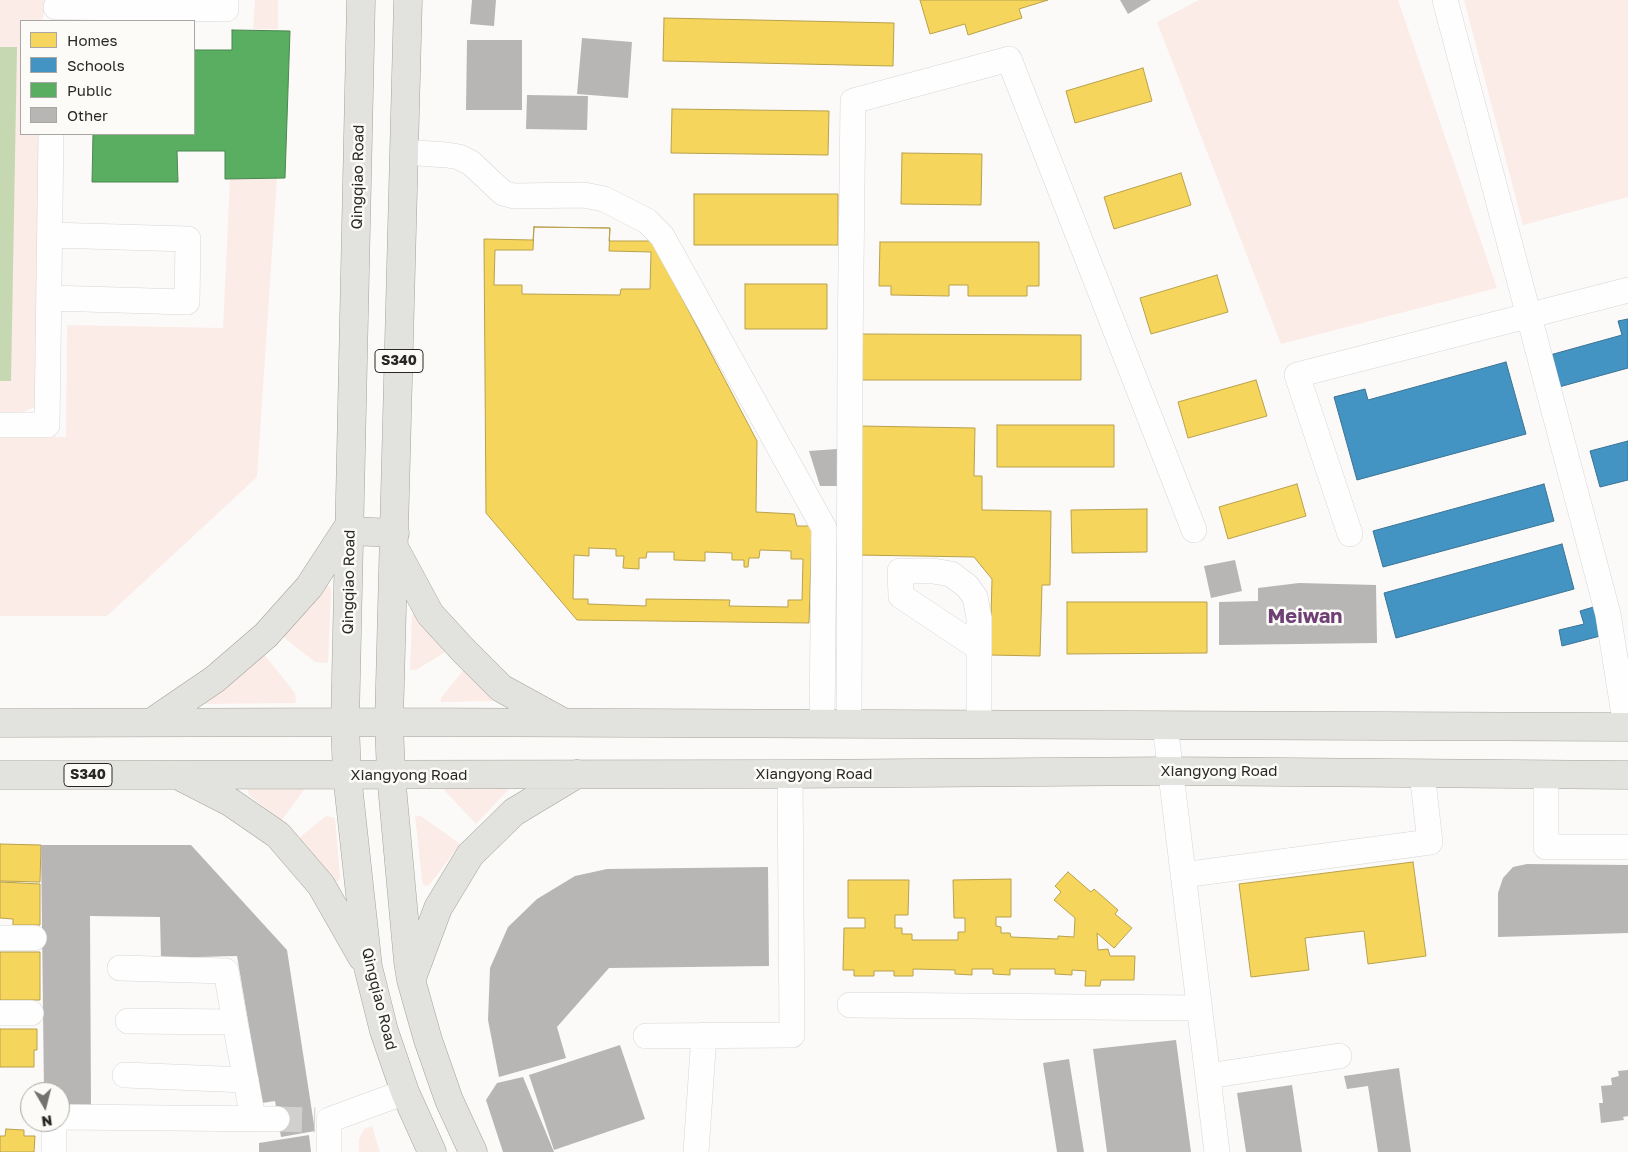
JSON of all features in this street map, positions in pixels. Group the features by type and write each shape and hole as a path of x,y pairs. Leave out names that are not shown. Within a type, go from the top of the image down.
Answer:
{"main road":[{"name":"Qingqiao Road","path":"361,0 345,723 347,775 368,967 384,1032 405,1092 432,1152"},
{"name":"S340","path":"391,775 389,722 408,0"},
{"path":"152,722 214,679 266,635 309,587 350,527 395,541 430,614 463,650 501,688 564,723"},
{"path":"0,723 389,722 1627,727"},
{"name":"Xiangyong Road","path":"0,775 790,774 1170,771 1628,775"},
{"path":"409,971 438,908 470,856 514,812 577,774"},
{"path":"176,775 230,802 278,835 321,885 368,967 409,971"},
{"path":"391,775 409,971 428,1040 449,1100 473,1152"}],"street":[{"path":"55,9 187,4 226,9 226,0"},
{"path":"1445,0 1608,614 1627,727"},
{"path":"849,724 850,352 854,101 1009,59 1194,530"},
{"path":"0,425 47,425 51,135"},
{"path":"404,152 459,157 471,163 503,193 514,196 584,195 604,199 647,222 662,236 824,528 822,724"},
{"path":"49,298 187,302 188,239 50,235"},
{"path":"1350,534 1297,374 1628,290"},
{"path":"979,648 979,725"},
{"path":"1165,725 1217,1152"},
{"path":"1183,875 1430,842 1422,773"},
{"path":"646,1036 792,1034 790,774"},
{"path":"1546,774 1546,847 1628,847"},
{"path":"0,938 34,938"},
{"path":"70,1117 265,1119 246,1080 226,971 120,968"},
{"path":"850,1005 1199,1008"},
{"path":"0,1013 30,1013"},
{"path":"128,1021 235,1022"},
{"path":"696,1152 704,1036"},
{"path":"1208,1076 1339,1056"},
{"path":"125,1075 246,1080"},
{"path":"329,1152 322,1120 405,1092"},
{"path":"54,1132 54,1152"}],"shaded area":[{"path":"0,0 47,0 42,20 20,20 20,135 39,135 35,407 21,413 0,413"},
{"path":"255,0 278,0 278,29 253,29"},
{"path":"1199,0 1398,0 1497,288 1281,344 1157,22"},
{"path":"1464,0 1628,0 1628,197 1523,225"},
{"path":"0,47 17,47 11,381 0,381"},
{"path":"230,178 277,178 257,477 107,616 0,616 0,436 66,437 67,325 223,328"},
{"path":"325,585 330,587 331,593 328,663 315,662 282,636"},
{"path":"415,612 452,648 416,670 410,670 412,615"},
{"path":"263,653 295,693 296,703 205,704 203,701"},
{"path":"468,664 497,698 494,701 441,702 441,698"},
{"path":"444,784 508,786 509,789 476,824 444,790"},
{"path":"304,785 304,790 281,821 250,796 248,792 249,788"},
{"path":"326,816 335,818 340,877 339,881 335,882 299,838"},
{"path":"415,816 421,816 460,844 427,886 424,885 422,880"},
{"path":"372,1126 380,1152 359,1152 359,1139 364,1129"}],"building: Homes":[{"path":"920,0 1048,0 1019,9 1022,18 968,35 965,24 930,34"},
{"path":"664,18 894,23 893,66 663,61"},
{"path":"1143,68 1152,101 1075,123 1066,91"},
{"path":"672,109 829,111 828,155 671,153"},
{"path":"902,153 982,154 981,205 901,204"},
{"path":"1181,173 1191,205 1114,229 1104,197"},
{"path":"694,194 838,194 838,245 694,245"},
{"path":"534,227 610,228 609,241 652,241 757,441 756,512 794,514 797,526 812,526 809,623 577,620 486,513 484,239 533,240"},
{"path":"534,227 610,228 609,251 651,252 650,289 621,289 620,295 522,294 522,285 494,285 495,250 533,250"},
{"path":"880,242 1039,242 1039,286 1027,286 1027,296 968,296 968,285 949,285 949,296 891,295 891,286 879,286"},
{"path":"1217,275 1228,312 1151,334 1140,298"},
{"path":"745,284 827,284 827,329 745,329"},
{"path":"862,334 1081,335 1081,380 862,380"},
{"path":"1256,380 1267,416 1188,438 1178,402"},
{"path":"997,425 1114,425 1114,467 997,467"},
{"path":"860,426 975,428 974,476 982,476 982,510 1051,511 1050,585 1042,585 1040,656 990,655 992,579 974,557 857,555"},
{"path":"1297,484 1306,516 1228,539 1219,507"},
{"path":"1147,509 1147,552 1072,553 1071,510"},
{"path":"589,548 616,549 616,556 624,556 623,568 639,569 639,558 646,558 647,552 674,552 674,560 705,561 705,552 732,553 732,560 744,560 744,567 748,567 749,558 759,558 760,550 791,551 791,559 803,559 802,600 788,600 788,607 729,606 730,600 646,599 646,606 588,604 588,599 573,599 574,555 589,556"},
{"path":"1067,602 1207,602 1207,653 1067,654"},
{"path":"0,844 41,845 40,882 0,881"},
{"path":"1413,862 1426,956 1368,964 1364,931 1305,938 1309,970 1251,977 1239,884"},
{"path":"1068,872 1091,892 1094,889 1118,910 1115,914 1132,928 1114,948 1097,933 1098,950 1108,949 1110,956 1135,956 1134,980 1101,980 1100,986 1085,986 1086,971 1072,970 1072,975 1055,974 1055,969 1010,969 1010,975 993,974 993,969 972,969 972,975 955,974 955,970 913,969 913,976 894,976 894,971 874,971 874,976 854,976 854,970 843,970 844,928 865,928 865,918 848,918 848,880 909,880 908,915 895,915 895,928 902,928 902,934 912,934 912,940 958,940 958,932 965,932 965,918 954,918 953,880 1011,879 1011,917 996,917 996,926 1001,927 1001,933 1010,933 1011,937 1058,939 1058,936 1074,937 1075,918 1054,900 1061,892 1055,886"},
{"path":"0,882 40,884 40,925 13,925 13,919 0,918"},
{"path":"0,952 40,952 40,1000 0,1000"},
{"path":"0,1029 37,1029 37,1050 34,1050 34,1067 0,1067"},
{"path":"6,1129 20,1130 20,1132 24,1132 24,1136 35,1136 34,1152 0,1152 0,1136 5,1136"}],"building: Schools":[{"path":"1628,319 1628,368 1559,387 1550,355 1622,335 1618,321"},
{"path":"1506,362 1526,434 1357,480 1334,397 1365,389 1368,400"},
{"path":"1628,441 1628,480 1600,487 1590,451"},
{"path":"1544,484 1554,521 1383,567 1373,531"},
{"path":"1562,544 1574,589 1396,638 1384,593"},
{"path":"1597,606 1604,635 1562,646 1559,630 1584,624 1580,611"}],"building: Public":[{"path":"232,30 290,31 285,178 225,179 225,151 177,151 178,182 92,182 93,135 195,135 195,50 232,50"}],"building: Other":[{"path":"472,0 496,0 494,26 470,24"},
{"path":"1120,0 1151,0 1128,14"},
{"path":"582,38 632,42 628,98 577,94"},
{"path":"467,40 522,40 522,110 466,110"},
{"path":"527,95 588,96 587,130 526,129"},
{"path":"837,449 838,486 820,486 809,451"},
{"path":"1235,560 1242,591 1211,598 1204,566"},
{"path":"1299,583 1376,585 1377,643 1219,645 1219,602 1258,601 1258,588"},
{"path":"41,845 191,845 287,950 315,1131 281,1137 275,1101 262,1103 237,956 161,958 160,917 90,916 91,1107 70,1107 70,1082 44,1082"},
{"path":"1527,864 1628,865 1628,933 1498,937 1498,893 1503,878 1513,867"},
{"path":"768,867 769,966 609,968 557,1027 566,1058 499,1077 488,1020 490,968 508,927 537,899 575,876 607,869"},
{"path":"1176,1040 1191,1152 1107,1152 1093,1049"},
{"path":"620,1045 645,1119 554,1150 529,1075"},
{"path":"1069,1059 1084,1152 1057,1152 1043,1063"},
{"path":"1399,1068 1411,1152 1378,1152 1368,1086 1347,1089 1344,1076"},
{"path":"1628,1070 1628,1116 1623,1117 1624,1120 1601,1123 1599,1103 1603,1103 1601,1086 1612,1085 1611,1078 1619,1076 1618,1071"},
{"path":"523,1077 554,1152 503,1152 486,1100 497,1083"},
{"path":"1292,1085 1302,1152 1246,1152 1237,1093"},
{"path":"309,1135 311,1152 259,1152 259,1143"}],"tunnel":[{"path":"277,1119 315,1120"}],"district":[{"name":"Meiwan","path":"1305,617"}]}
